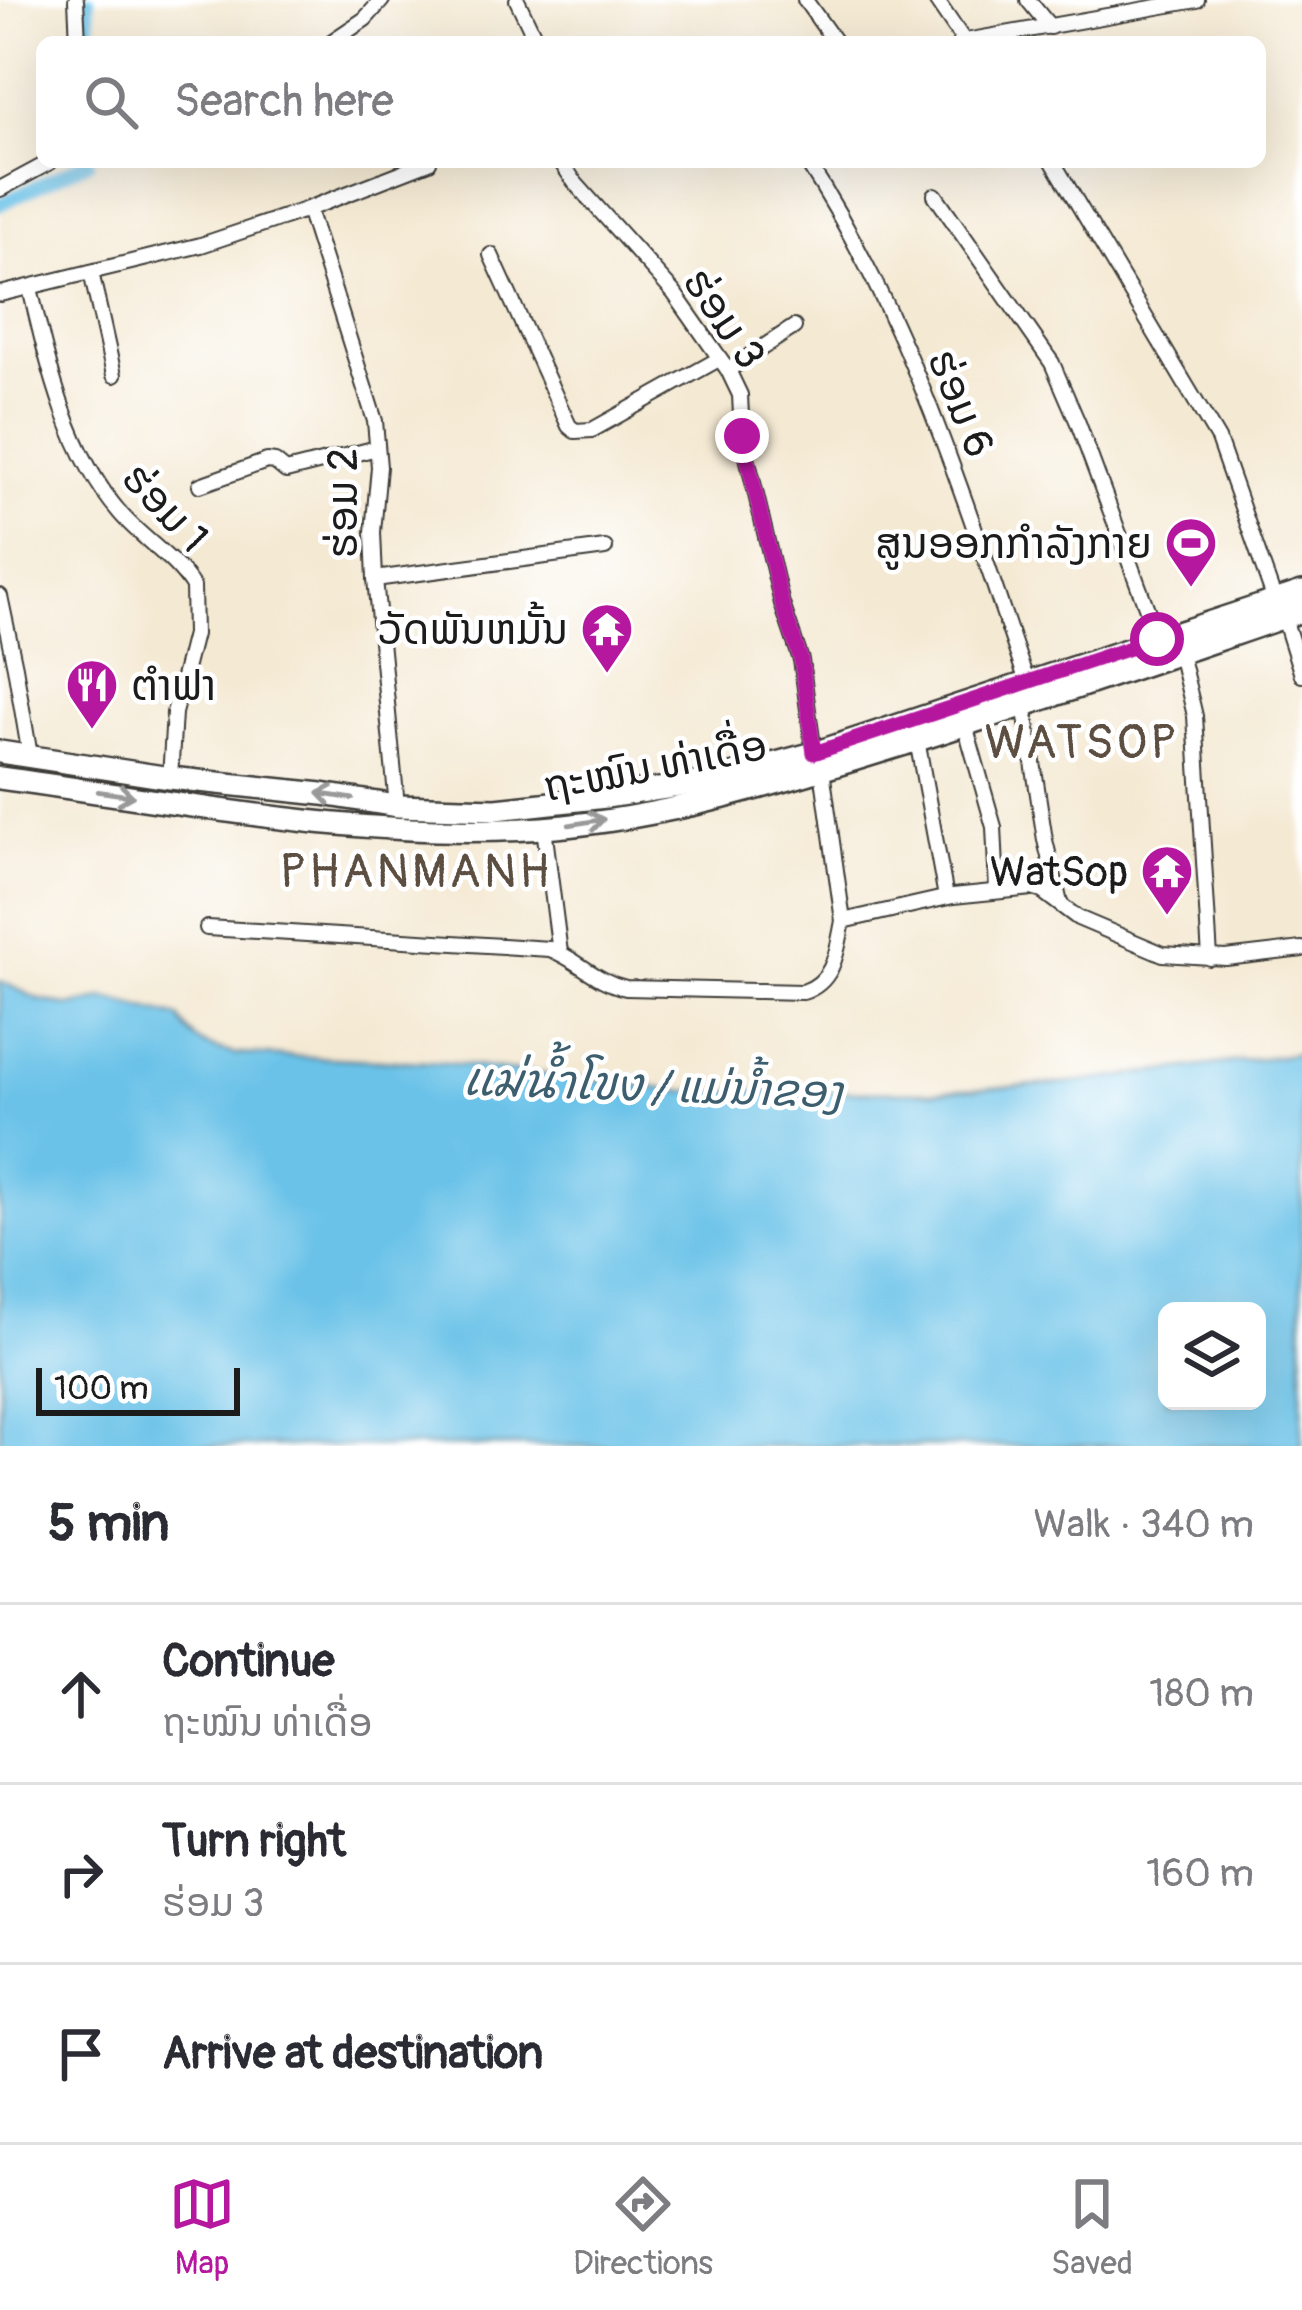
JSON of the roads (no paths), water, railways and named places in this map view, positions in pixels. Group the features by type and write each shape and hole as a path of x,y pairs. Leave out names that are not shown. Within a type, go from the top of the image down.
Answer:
{"main road":[{"name":"ຖະໝົນ ທ່າເດື່ອ","path":"10,780 326,823 544,828 715,801 818,761 1025,693 1180,653 1287,610 1302,592"},
{"name":"ຖະໝົນ ທ່າເດື່ອ","path":"0,752 397,806 496,809 606,797 917,740 965,724 1025,693 1157,639 1287,610"},
{"path":"10,780 27,756"}],"street":[{"path":"76,0 77,36"},
{"path":"340,36 382,0"},
{"path":"517,0 534,36"},
{"path":"805,0 831,36"},
{"path":"936,0 967,36"},
{"path":"1028,0 1050,27"},
{"path":"999,36 1197,0"},
{"path":"0,189 39,168"},
{"path":"0,294 201,245 414,168"},
{"name":"ຮ່ອມ 3","path":"566,168 674,293 740,395 742,436 782,604 801,660 844,921"},
{"name":"ຮ່ອມ 6","path":"810,168 880,290 969,507 1025,693 1045,840 1060,903"},
{"path":"1057,168 1218,440 1287,610 1302,675"},
{"path":"934,195 1052,363 1157,639"},
{"name":"ຮ່ອມ 2","path":"308,209 375,421 379,466 373,532 375,579 397,806"},
{"path":"490,255 575,431 592,430 794,327"},
{"path":"91,272 114,376"},
{"name":"ຮ່ອມ 1","path":"30,288 68,422 95,481 121,515 193,586 193,647 174,713 170,778"},
{"path":"200,485 267,461 286,471 377,448"},
{"path":"375,579 605,548"},
{"path":"0,596 16,667 27,756"},
{"path":"1180,653 1195,716 1210,958"},
{"path":"965,724 994,827 997,891"},
{"path":"917,740 946,897"},
{"path":"544,828 560,953"},
{"path":"207,928 550,950 599,980 626,988 803,992 823,982 829,973 844,921 946,897 1032,889 1042,891 1078,918 1162,954 1210,958 1302,950"}],"water":[{"path":"0,981 39,999 69,1006 106,998 179,1017 203,1043 237,1054 446,1063 686,1091 931,1092 1071,1083 1302,1053 1302,1446 0,1446"}],"waterway":[{"path":"88,0 89,36"},
{"path":"0,204 75,168"}],"place":[{"name":"ສູນອອກກຳລັງກາຍ","path":"1191,589"},
{"name":"ວັດພັນຫມັ້ນ","path":"607,675"},
{"name":"ຕຳຟາ","path":"92,731"},
{"name":"WatSop","path":"1167,917"}],"district":[{"name":"WATSOP","path":"1082,741"},
{"name":"PHANMANH","path":"416,870"}],"water label":[{"name":"แม่น้ำโขง / ແມ່ນ້ຳຂອງ","path":"653,1085"}]}
